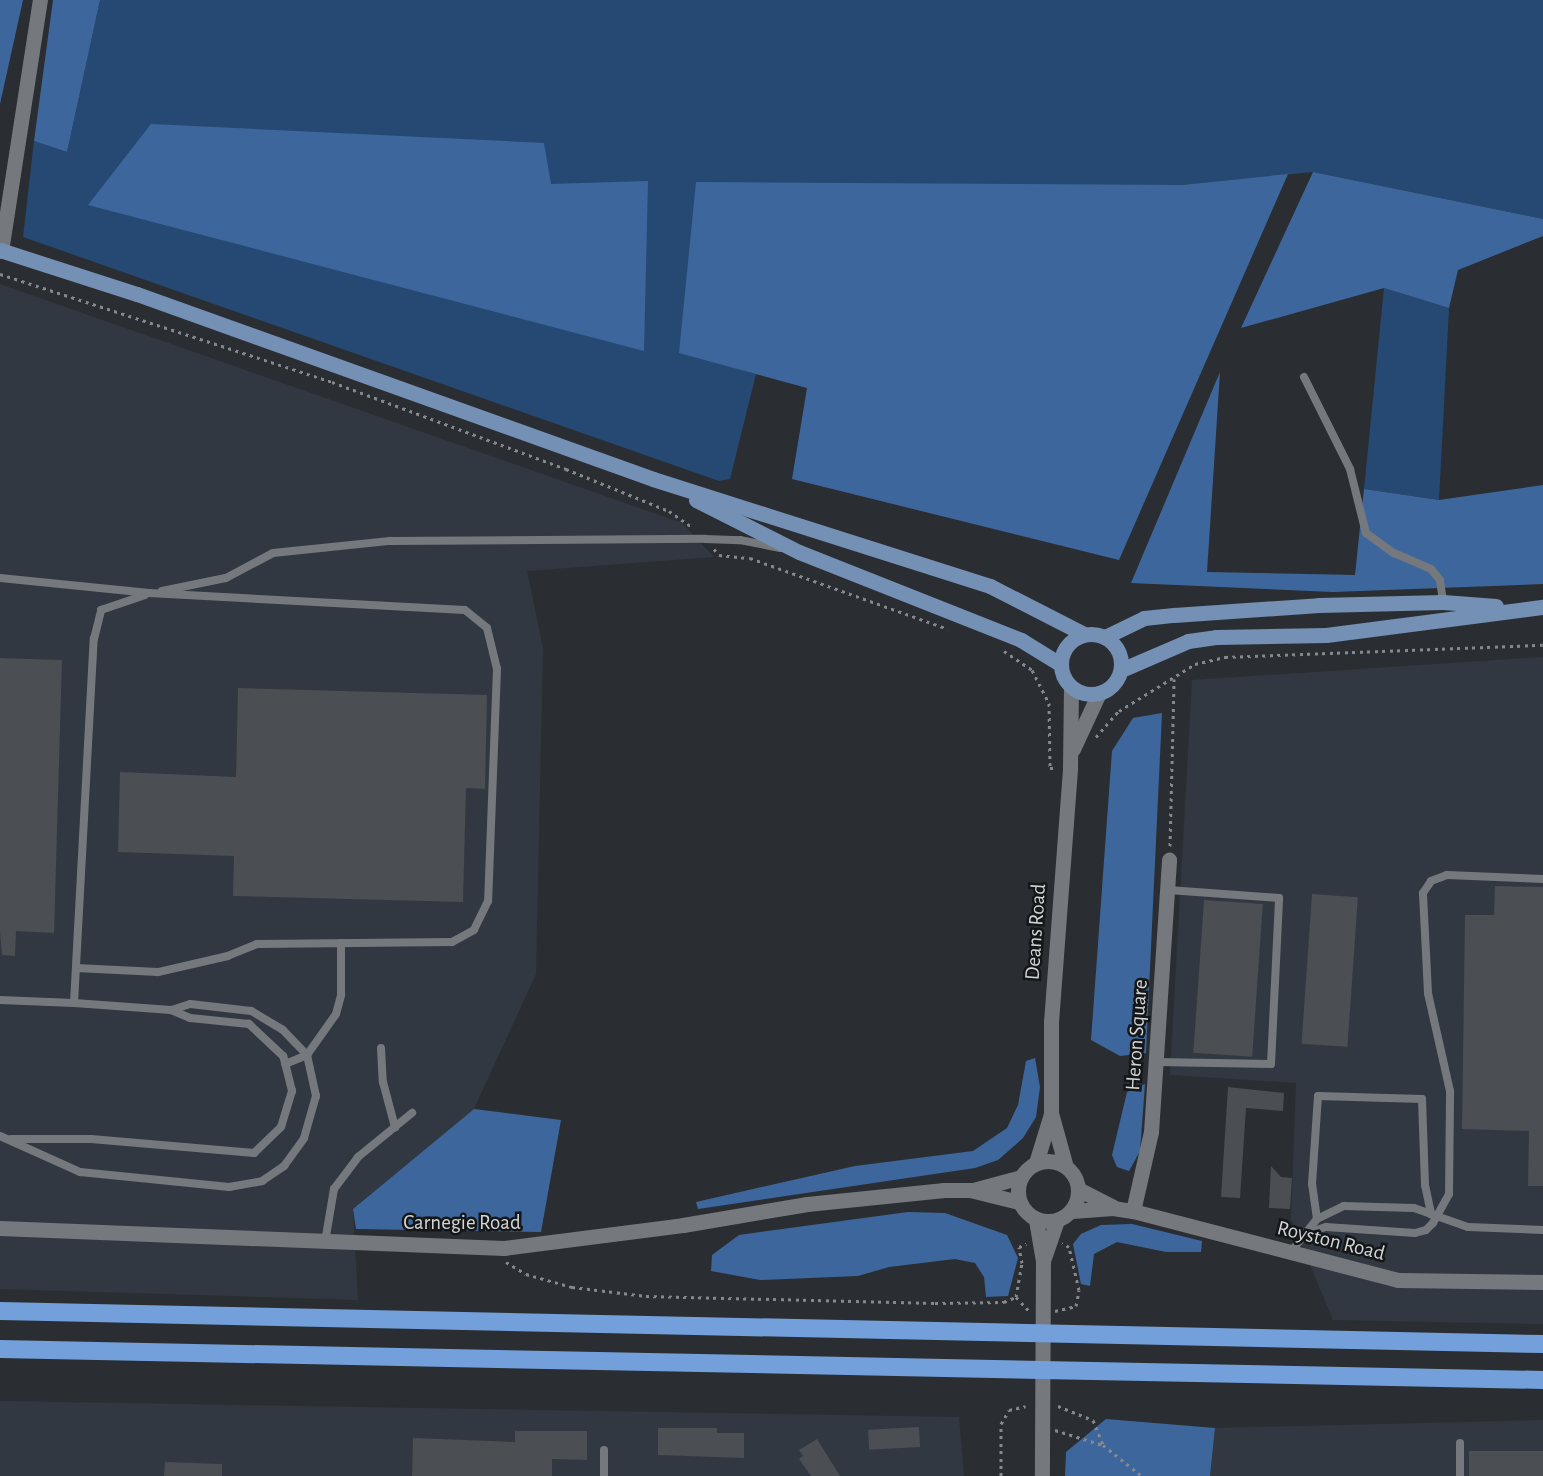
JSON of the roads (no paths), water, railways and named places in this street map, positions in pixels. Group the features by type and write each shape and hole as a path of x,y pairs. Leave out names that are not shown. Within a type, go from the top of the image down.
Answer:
{"highway":[{"path":"0,1311 1543,1344"},
{"path":"0,1349 1543,1380"}],"main road":[{"path":"0,250 137,294 653,479 990,586 1084,633 1105,637 1154,617 1319,605 1443,602 1536,608"},
{"path":"653,479 799,552 1021,640 1060,664"},
{"path":"1084,633 1065,646 1060,664 1064,680 1084,694 1099,693 1111,687 1121,670 1188,641 1216,637 1326,635 1536,608"},
{"path":"1105,637 1119,651 1121,670"}],"street":[{"path":"0,250 40,0"},
{"name":"Deans Road","path":"1066,1167 1051,1113 1051,1022 1070,761 1071,687"},
{"name":"Deans Road","path":"1070,761 1099,693"},
{"name":"Heron Square","path":"1133,1211 1151,1132 1169,860"},
{"name":"Deans Road","path":"1036,1163 1051,1113"},
{"path":"1042,1476 1045,1238 1057,1221 1072,1211 1078,1189 1066,1167 1046,1161 1036,1163 1021,1177 1018,1202 1036,1220 1045,1238"},
{"name":"Carnegie Road","path":"0,1226 325,1242 504,1248 683,1225 807,1204 970,1190 1021,1177"},
{"name":"Royston Road","path":"1078,1189 1113,1208"},
{"name":"Carnegie Road","path":"970,1190 1018,1202"},
{"name":"Royston Road","path":"1072,1211 1113,1208 1133,1211 1289,1254 1398,1280 1543,1282"},
{"path":"1036,1220 1057,1221"}],"lane":[{"path":"1304,377 1350,469 1366,533 1394,553 1431,569 1440,579 1443,602"},
{"path":"74,1002 93,639 101,610 149,593 226,578 273,553 390,541 705,539 740,540 799,552"},
{"path":"0,578 149,593 465,610 487,628 497,669 488,901 474,930 452,942 257,944 228,956 158,972 76,968"},
{"path":"1301,1234 1326,1227 1415,1233 1426,1230 1449,1194 1450,1091 1428,993 1423,893 1431,881 1447,875 1543,879"},
{"path":"1156,1062 1271,1064 1279,898 1168,890"},
{"path":"285,1064 307,1055 336,1014 341,995 341,943"},
{"path":"0,1000 74,1002 171,1010 190,1018 249,1024 283,1056 292,1091 281,1127 254,1153 91,1139 11,1139"},
{"path":"0,1136 80,1172 229,1187 262,1181 284,1166 304,1138 316,1096 307,1055 283,1030 251,1011 190,1004 171,1010"},
{"path":"381,1048 382,1082 395,1127"},
{"path":"1317,1219 1312,1184 1318,1096 1422,1099 1425,1185 1434,1215"},
{"path":"325,1242 334,1189 358,1157 412,1113"},
{"path":"1289,1254 1301,1234 1317,1219 1344,1206 1414,1208 1468,1227 1543,1230"},
{"path":"1460,1443 1460,1476"},
{"path":"604,1450 604,1476"}]}
